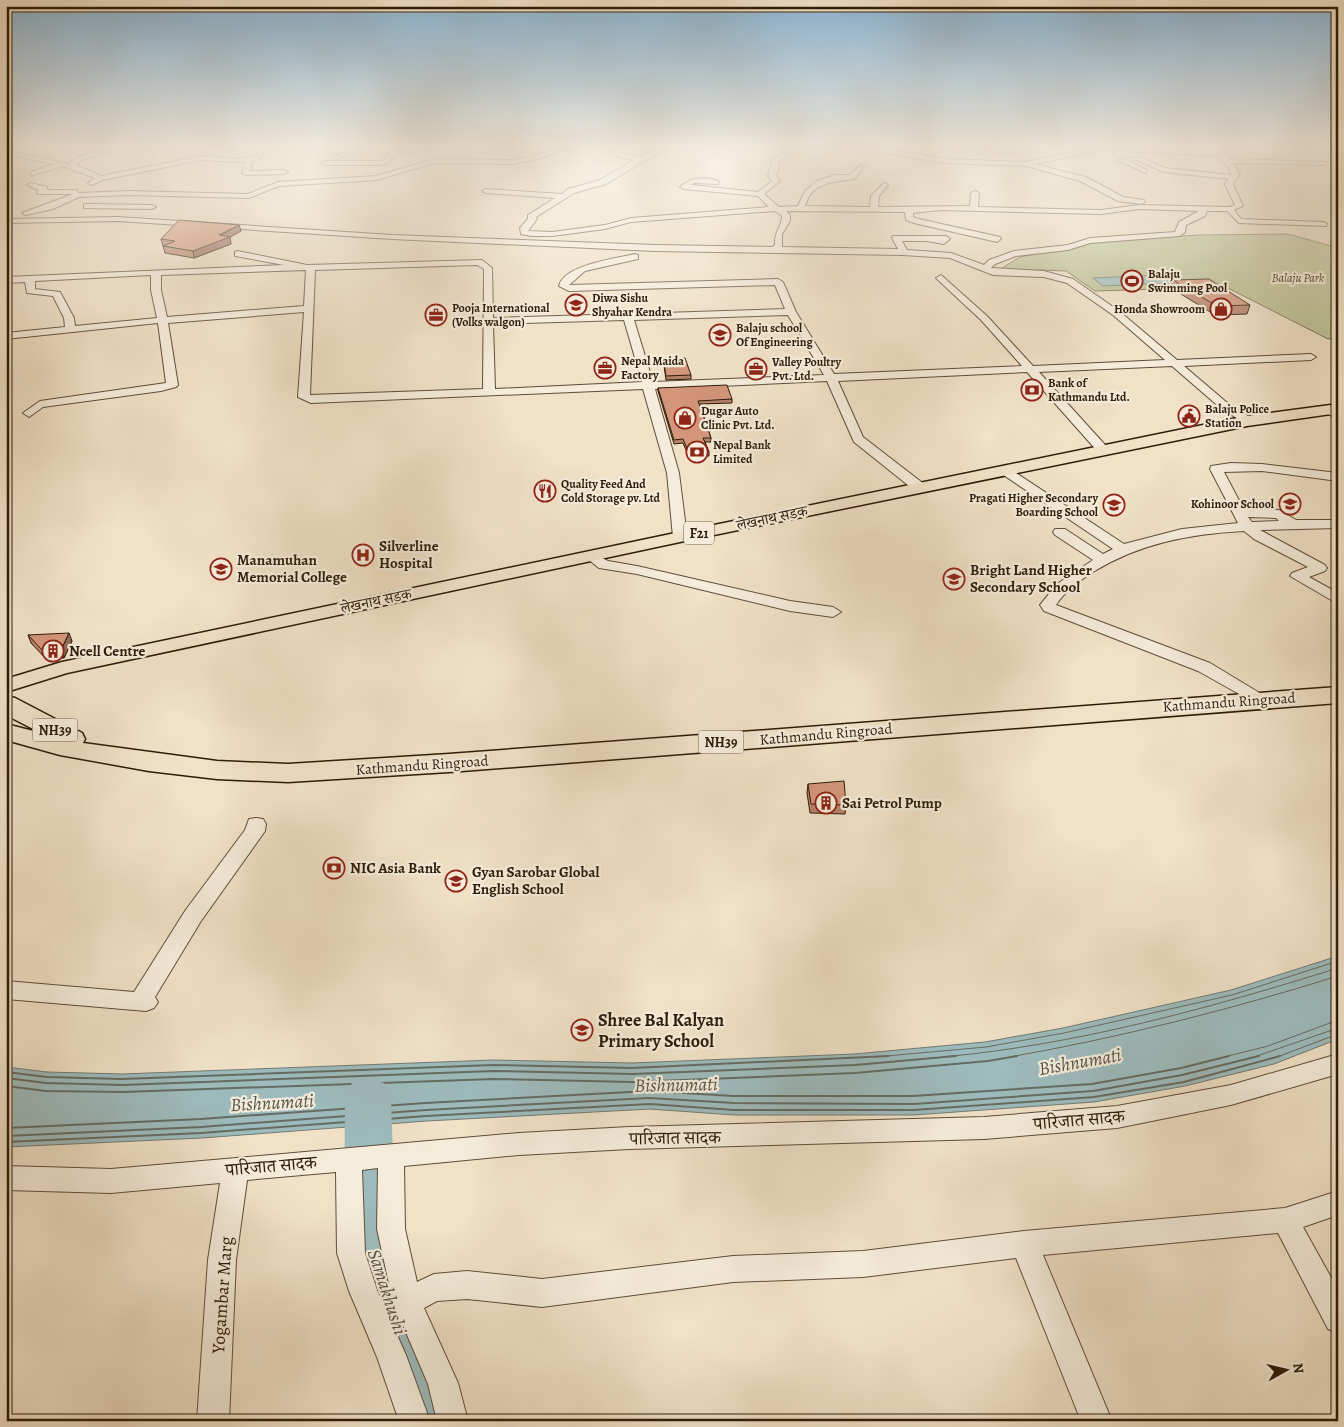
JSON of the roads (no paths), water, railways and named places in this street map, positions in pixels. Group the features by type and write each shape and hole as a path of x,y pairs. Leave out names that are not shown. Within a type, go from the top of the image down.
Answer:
{"highway":[{"name":"Kathmandu Ringroad","path":"6,732 60,747 164,764 238,772 329,771 1338,694"},
{"name":"Kathmandu Ringroad","path":"6,704 105,754"}],"main road":[{"name":"लेखनाथ सडक","path":"6,686 62,668 919,487 1247,420 1334,411"},
{"name":"लेखनाथ सडक","path":"6,670 62,668"}],"street":[{"path":"10,221 15,216 24,214"},
{"path":"536,214 531,217 533,220 524,228 524,232 552,234 605,227 631,220 710,214"},
{"path":"774,250 780,246 778,234 786,221 785,214"},
{"path":"909,214 909,218 917,221 997,239"},
{"path":"985,269 992,262 1014,254 1068,247 1100,239 1178,234 1181,232 1182,224 1202,214"},
{"path":"1233,214 1239,221 1322,224"},
{"path":"10,221 118,219 392,237 562,244 902,252 951,256 993,272 1044,274 1064,278 1103,303 1221,403 1247,420"},
{"path":"552,234 562,244"},
{"path":"902,252 902,246 896,238 927,238 944,241 946,239"},
{"path":"238,254 311,268"},
{"path":"635,256 582,269 564,283 564,286 568,288 778,282 790,312 830,376 858,439 919,487"},
{"path":"6,280 156,272 479,262 488,268 489,391"},
{"path":"311,268 304,397 312,400 830,376 1310,358"},
{"path":"29,413 40,404 172,385 163,320 156,290 156,272"},
{"path":"942,278 984,318 1103,450"},
{"path":"30,279 30,291 57,294 66,311 71,331"},
{"path":"6,336 71,331 163,320 308,309"},
{"path":"488,321 628,315 790,312"},
{"path":"628,315 673,473 680,537"},
{"path":"1338,478 1250,467 1216,469 1221,482 1247,526 1259,536 1318,566 1320,568 1297,576 1338,598"},
{"path":"1002,470 1122,549"},
{"path":"1239,512 1279,514 1293,524"},
{"path":"1257,699 1204,667 1049,608 1048,605 1056,591 1100,559 1122,549 1174,532 1247,526 1338,524"},
{"path":"1060,532 1100,559"},
{"path":"591,556 604,565 637,570 790,606 833,612"},
{"path":"6,990 143,1002 193,916 254,831 256,824"},
{"name":"पारिजात सादक","path":"6,1178 111,1181 519,1144 629,1138 984,1128 1117,1118 1231,1095 1338,1064"},
{"path":"389,1155 391,1229 407,1302 443,1383 453,1421"},
{"path":"353,1158 349,1234 351,1252 363,1291 391,1355 415,1421"},
{"name":"Yogambar Marg","path":"214,1421 222,1260 235,1170"},
{"path":"407,1302 434,1288 468,1285 542,1293 733,1269 863,1264 1024,1244 1285,1220 1338,1203"},
{"path":"1285,1220 1338,1319"},
{"path":"1024,1244 1097,1421"}],"water":[{"name":"Balaju Swimming Pool","path":"1161,275 1173,283 1103,286 1093,278"},
{"name":"Bishnumati","path":"1338,956 1338,1039 1274,1064 1185,1086 1094,1102 914,1115 734,1115 650,1109 427,1121 202,1138 6,1147 6,1067 47,1072 122,1074 493,1060 632,1063 854,1054 985,1042 1063,1028 1231,990"}],"waterway":[{"name":"Samakhushi","path":"368,1097 370,1247 396,1325 432,1407 436,1421"}],"place":[{"name":"Balaju Swimming Pool","path":"1132,281"},
{"name":"Diwa Sishu Shyahar Kendra","path":"576,305"},
{"name":"Honda Showroom","path":"1221,309"},
{"name":"Pooja International (Volks walgon)","path":"436,315"},
{"name":"Balaju school Of Engineering","path":"720,335"},
{"name":"Nepal Maida Factory","path":"605,368"},
{"name":"Valley Poultry Pvt. Ltd.","path":"756,369"},
{"name":"Bank of Kathmandu Ltd.","path":"1032,390"},
{"name":"Balaju Police Station","path":"1189,416"},
{"name":"Dugar Auto Clinic Pvt. Ltd.","path":"685,418"},
{"name":"Nepal Bank Limited","path":"697,452"},
{"name":"Quality Feed And Cold Storage pv. Ltd","path":"545,491"},
{"name":"Kohinoor School","path":"1290,504"},
{"name":"Pragati Higher Secondary Boarding School","path":"1114,505"},
{"name":"Silverline Hospital","path":"363,555"},
{"name":"Manamuhan Memorial College","path":"221,569"},
{"name":"Bright Land Higher Secondary School","path":"954,579"},
{"name":"Ncell Centre","path":"53,651"},
{"name":"Sai Petrol Pump","path":"826,803"},
{"name":"NIC Asia Bank","path":"334,868"},
{"name":"Gyan Sarobar Global English School","path":"456,881"},
{"name":"Shree Bal Kalyan Primary School","path":"582,1030"}],"park label":[{"name":"Balaju Park","path":"1298,278"}]}
